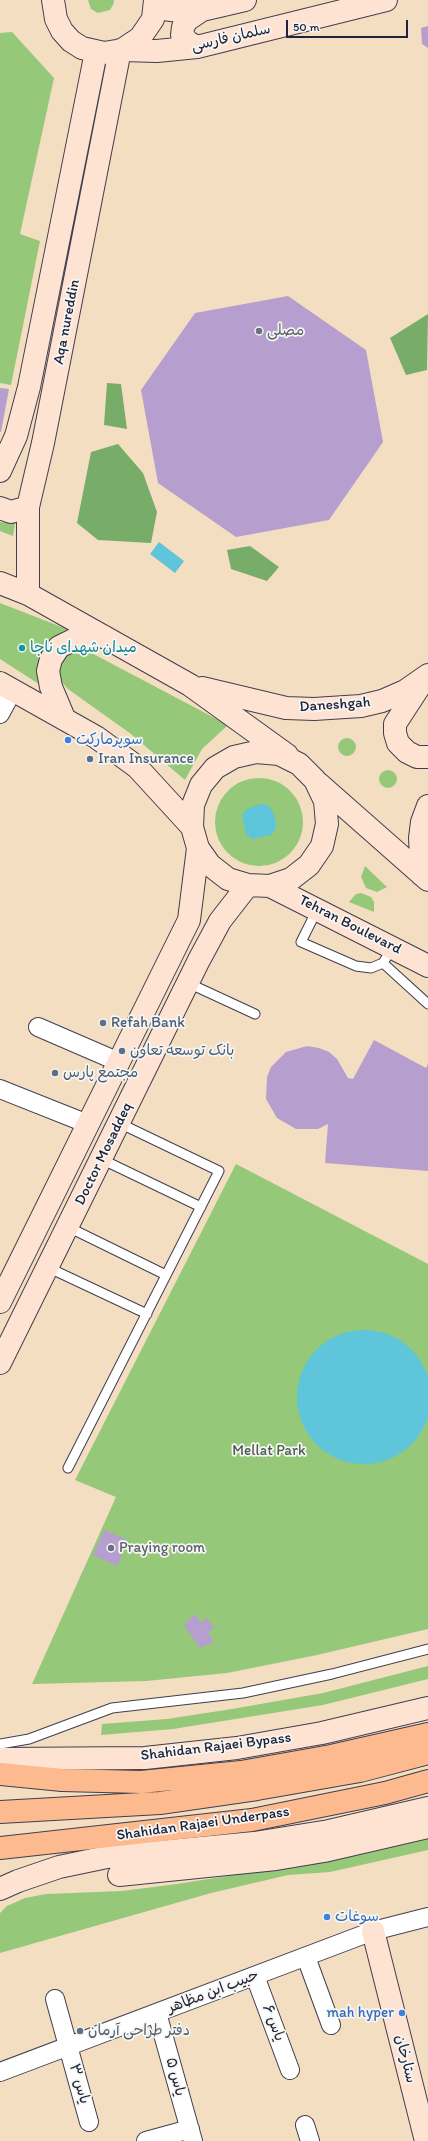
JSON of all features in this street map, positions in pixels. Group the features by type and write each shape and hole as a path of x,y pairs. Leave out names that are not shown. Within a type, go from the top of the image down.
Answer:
{"main road":[{"path":"53,0 56,19 62,31 77,44 96,52"},
{"path":"121,50 132,45 148,29 155,4 180,11 202,10 245,0"},
{"name":"سلمان فارسی","path":"96,52 121,50 157,51 197,47 386,0"},
{"path":"197,47 188,42 182,35 183,26 187,20 202,10"},
{"name":"Aqa nureddin","path":"28,594 28,507 43,443 121,50"},
{"name":"Aqa nureddin","path":"0,471 16,436 29,387 96,52"},
{"path":"0,508 11,512 28,507"},
{"path":"0,583 28,594 190,685 299,764 315,780 425,877"},
{"path":"64,718 51,687 48,671 51,659 59,647 73,640 103,636"},
{"path":"427,676 395,724 395,733 398,743 407,752 417,757 428,757"},
{"name":"Daneshgah","path":"190,685 286,708 314,709 361,706 382,701 405,691 427,676"},
{"path":"6,687 96,737 137,767 192,827"},
{"path":"299,764 278,754 256,752 234,757 215,768 201,785 193,805 192,827 198,848 210,865 228,879 248,885 270,886 291,879 309,865 322,846 327,824 325,801 315,780"},
{"path":"425,877 420,838 422,822 428,806"},
{"name":"Doctor Mosaddeq","path":"0,1302 189,920 198,848"},
{"name":"Doctor Mosaddeq","path":"0,1363 220,921 248,885"},
{"name":"Tehran Boulevard","path":"270,886 318,908 388,954 428,966"},
{"path":"189,920 215,931"},
{"name":"Shahidan Rajaei Bypass","path":"0,1759 145,1758 237,1748 322,1733 428,1708"},
{"path":"0,1774 62,1780 148,1781 241,1772 331,1756 428,1734"},
{"name":"Shahidan Rajaei Underpass","path":"0,1812 160,1803 257,1789 360,1771 428,1753"},
{"name":"Shahidan Rajaei Underpass","path":"0,1848 252,1820 385,1792 428,1781"},
{"path":"0,1889 18,1880 59,1867 107,1857 254,1843 329,1831 428,1808"},
{"path":"119,1875 276,1859 324,1851 428,1827"},
{"name":"ستارخان","path":"373,1931 426,2141"}],"street":[{"path":"0,714 6,687"},
{"path":"38,1027 119,1062"},
{"path":"0,1089 88,1124"},
{"name":"حبیب ابن مظاهر","path":"0,2072 373,1931 428,1917"},
{"path":"306,1957 331,2026"},
{"name":"یاس ۶","path":"255,1976 290,2070"},
{"name":"یاس ۳","path":"55,1999 89,2122"},
{"name":"یاس ۵","path":"158,2013 191,2135"},
{"path":"146,2141 191,2135"}],"lane":[{"path":"318,908 301,942 356,966 371,968 388,954 428,1004"},
{"path":"188,983 255,1014"},
{"path":"68,1468 219,1172 119,1123"},
{"path":"101,1158 201,1207"},
{"path":"68,1226 166,1275"},
{"path":"47,1267 147,1314"},
{"path":"0,1744 29,1739 112,1708 243,1693 332,1674 428,1649"}],"green space":[{"path":"88,0 114,0 114,3 110,10 98,13 91,9"},
{"path":"12,32 54,78 20,234 40,241 11,385 0,383 0,33"},
{"path":"428,314 427,370 406,375 390,338"},
{"path":"107,383 121,384 127,429 104,425"},
{"path":"118,444 143,473 157,512 151,543 98,540 77,523 91,452"},
{"path":"0,522 15,523 13,536 0,531"},
{"path":"250,546 279,567 267,581 231,569 227,550"},
{"name":"میدان شهدای ناجا","path":"0,603 67,629 52,638 43,652 45,688 0,659"},
{"path":"82,648 228,725 202,749 185,780 131,734 68,689 60,680 58,668 60,659"},
{"path":"343,738 351,738 356,743 354,754 351,756 343,756 338,751 338,743"},
{"path":"388,770 394,773 397,779 394,785 388,788 382,785 379,779 382,773"},
{"path":"259,778 276,782 290,791 299,805 303,822 299,839 290,853 276,862 259,866 242,862 228,853 219,839 215,822 219,805 228,791 242,782"},
{"path":"365,866 387,887 377,892 366,888 361,877"},
{"path":"361,893 371,897 374,902 374,912 349,902 356,894"},
{"name":"Mellat Park","path":"236,1164 428,1264 428,1629 317,1655 227,1673 146,1681 32,1684 116,1497 75,1480"},
{"path":"428,1666 428,1679 323,1705 173,1729 101,1735 102,1724 167,1719 323,1693"},
{"path":"428,1836 428,1850 330,1872 288,1875 211,1893 0,1953 0,1913 7,1906 25,1898 46,1894 122,1891 177,1884 298,1865"}],"water":[{"path":"159,542 184,561 175,573 150,554"},
{"path":"261,804 267,805 272,810 276,821 276,828 271,835 252,839 246,834 242,815 247,809"},
{"path":"364,1330 390,1335 406,1345 416,1355 426,1371 431,1397 426,1423 416,1439 406,1449 390,1459 364,1464 338,1459 322,1449 312,1439 302,1423 297,1397 302,1371 312,1355 322,1345 338,1335"}],"building":[{"path":"428,26 428,48 422,44 421,28"},
{"path":"288,296 366,350 383,442 329,520 236,537 158,483 141,390 195,313"},
{"path":"0,388 9,389 1,432 0,432"},
{"path":"374,1040 426,1068 428,1064 428,1171 325,1163 328,1124 318,1129 296,1129 277,1118 266,1099 267,1077 271,1067 286,1052 307,1046 319,1048 329,1052 337,1059 348,1078 353,1079"},
{"name":"Praying room","path":"104,1530 128,1540 117,1566 93,1555"},
{"path":"195,1614 201,1623 207,1618 214,1628 208,1632 214,1642 200,1648 184,1625"}],"place":[{"name":"مصلی","path":"259,331"},
{"name":"میدان شهدای ناجا","path":"22,648"},
{"name":"سوپرمارکت","path":"68,740"},
{"name":"Iran Insurance","path":"90,759"},
{"name":"Refah Bank","path":"103,1023"},
{"name":"بانک توسعه تعاون","path":"122,1051"},
{"name":"مجتمع پارس","path":"55,1073"},
{"name":"Praying room","path":"111,1548"},
{"name":"سوغات","path":"327,1917"},
{"name":"mah hyper","path":"402,2013"},
{"name":"دفتر طراحی آرمان","path":"80,2031"}]}
